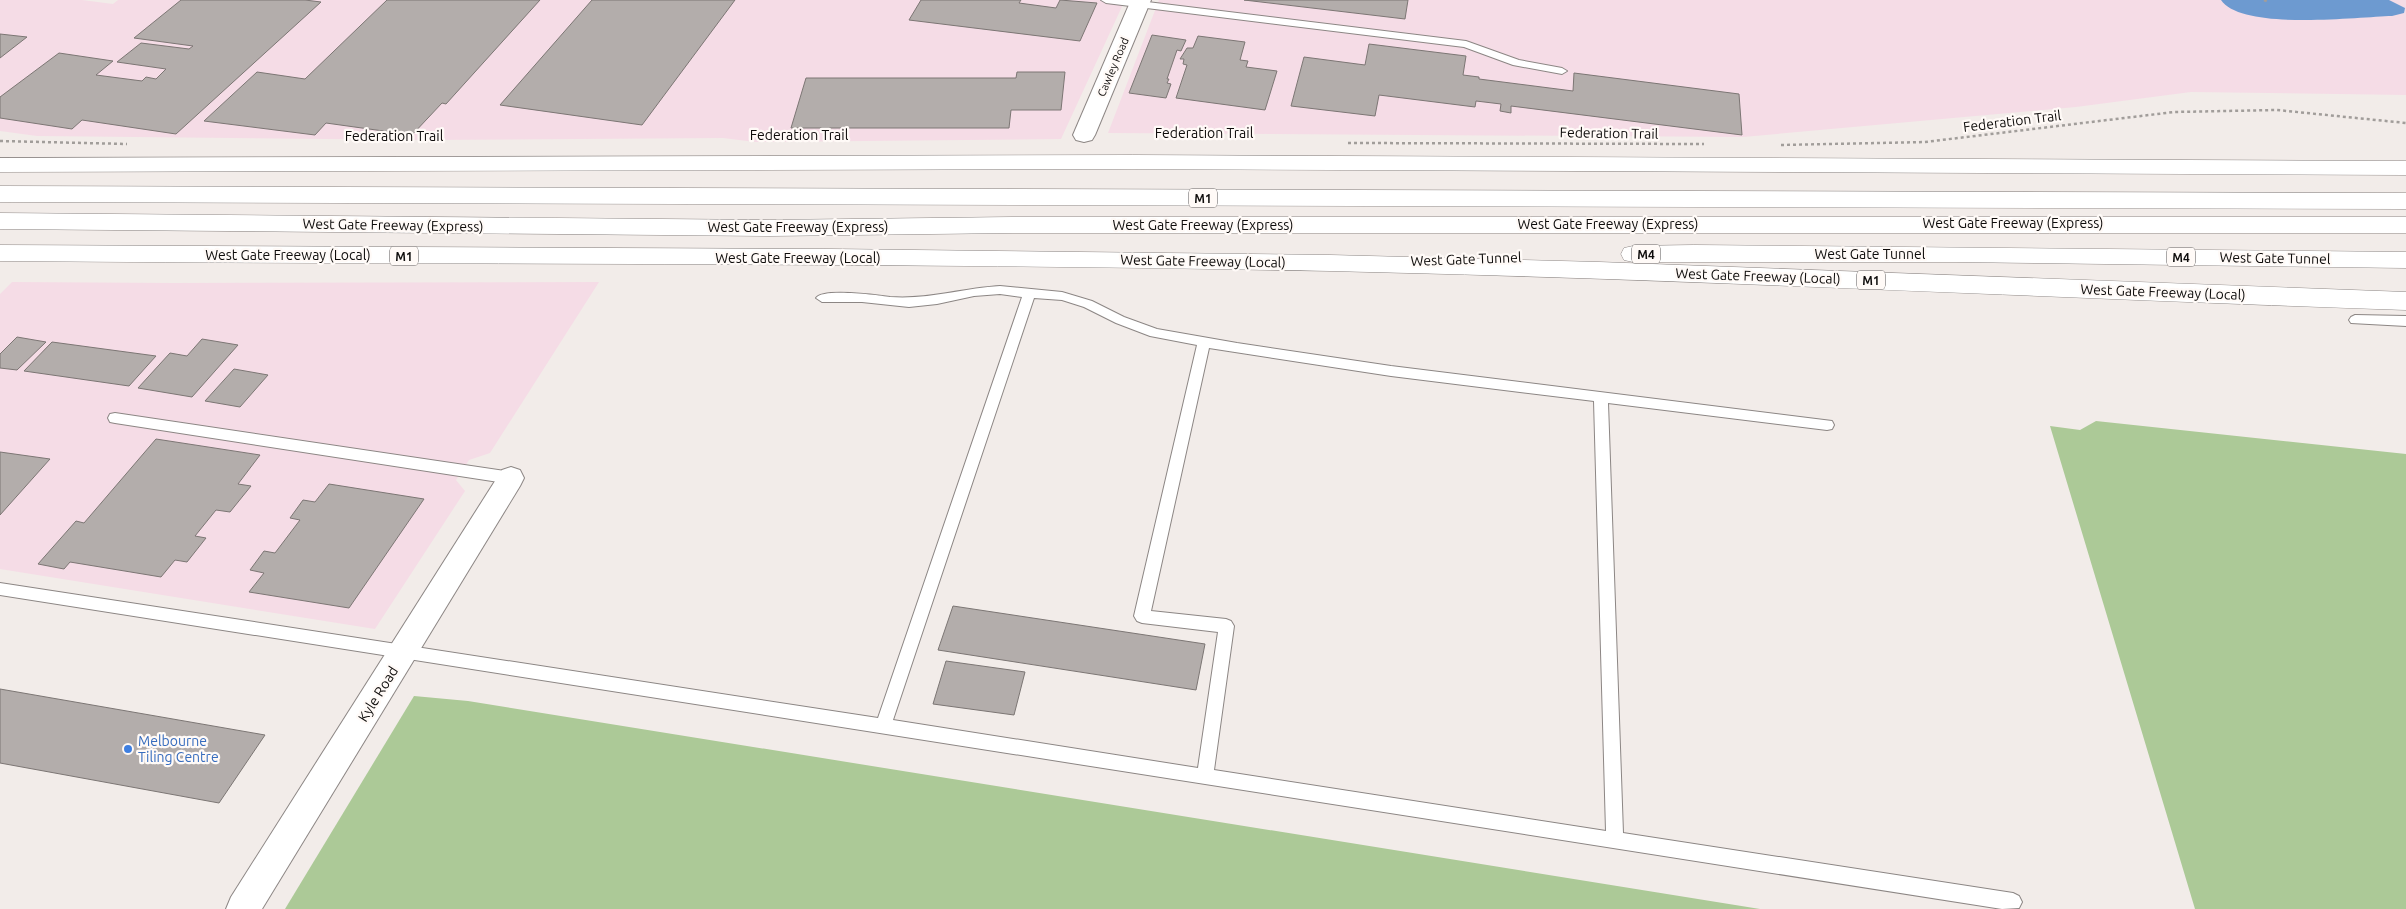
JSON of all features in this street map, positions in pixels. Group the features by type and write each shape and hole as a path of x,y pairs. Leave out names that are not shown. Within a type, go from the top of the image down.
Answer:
{"highway":[{"path":"0,154 229,163"},
{"path":"0,164 1162,162 2406,168"},
{"name":"West Gate Freeway (Express)","path":"0,194 2406,201"},
{"name":"West Gate Freeway (Express)","path":"0,221 760,228 1042,225 1994,223 2406,225"},
{"name":"West Gate Freeway (Local)","path":"0,253 1040,258 1335,263 1776,276 2406,301"},
{"name":"West Gate Tunnel","path":"1335,263 1694,253 2406,260"}],"street":[{"name":"Cawley Road","path":"1084,135 1140,2"},
{"name":"Kyle Road","path":"243,909 511,478"}],"lane":[{"path":"1106,0 1140,2 1466,44 1517,63 1562,71"},
{"path":"822,298 862,298 909,303 937,300 974,292 1000,290 1062,296 1088,304 1120,320 1155,333 1204,342 1391,371 1827,424"},
{"path":"883,726 1029,293"},
{"path":"2355,320 2406,321"},
{"path":"1204,342 1142,616 1226,626 1206,776"},
{"path":"1601,397 1615,839"},
{"path":"116,418 511,478"},
{"path":"0,589 2013,902"}],"path":[{"path":"2264,0 2269,2"},
{"name":"Federation Trail","path":"1777,145 1925,142 1994,132 2199,111 2277,110 2406,122"},
{"path":"0,141 136,144"},
{"name":"Federation Trail","path":"1345,143 1709,144"}],"shaded area":[{"path":"0,0 82,0 113,4 118,0 1125,0 1061,139 755,142 723,138 420,140 37,136 0,131"},
{"path":"1159,0 2406,0 2406,95 2191,92 2076,107 1743,137 1108,133"},
{"path":"12,282 599,282 490,453 469,460 456,480 465,491 375,629 0,569 0,294"}],"green space":[{"path":"2096,421 2406,454 2406,909 2195,909 2050,426 2080,430"},
{"path":"414,696 468,701 1760,909 285,909"}],"water":[{"path":"2221,0 2389,0 2405,8 2404,13 2392,16 2328,20 2275,19 2252,16 2233,10"}],"building":[{"path":"181,0 305,0 321,2 176,134 82,120 72,129 0,118 0,97 59,53 113,61 96,75 142,81 146,77 156,79 166,69 117,62 141,43 189,49 193,46 134,38"},
{"path":"387,0 540,0 446,104 442,103 412,135 326,123 315,135 204,121 257,72 305,79"},
{"path":"592,0 735,0 642,125 500,105"},
{"path":"921,0 1021,0 1019,3 1056,8 1060,0 1097,3 1080,41 909,20"},
{"path":"1244,0 1408,0 1405,19"},
{"path":"0,34 27,37 0,58"},
{"path":"1152,35 1186,40 1181,51 1177,50 1167,79 1169,79 1167,83 1171,84 1166,98 1129,93"},
{"path":"1198,36 1245,42 1240,60 1248,61 1246,67 1277,71 1265,110 1176,98 1187,65 1183,64 1184,59 1180,59 1187,48 1193,48"},
{"path":"1369,44 1466,56 1463,75 1479,77 1479,79 1573,91 1574,73 1739,94 1742,135 1511,106 1511,113 1500,111 1501,104 1476,101 1475,107 1379,95 1375,116 1291,106 1304,57 1365,65"},
{"path":"1017,72 1065,72 1061,110 1011,110 1009,128 791,128 806,78 1016,78"},
{"path":"17,337 46,342 17,370 0,368 0,354"},
{"path":"202,339 238,345 192,397 138,388 170,353 187,356"},
{"path":"52,342 156,356 129,386 24,371"},
{"path":"234,369 268,375 240,407 205,401"},
{"path":"156,439 260,455 238,484 251,486 230,512 216,510 195,536 206,538 187,562 175,560 161,577 70,562 64,569 38,564 76,521 84,523"},
{"path":"0,452 50,459 0,515"},
{"path":"329,484 424,499 349,608 249,592 264,573 250,570 264,551 275,553 300,520 290,518 303,500 315,502"},
{"path":"953,606 1205,644 1196,690 938,650"},
{"path":"946,661 1025,672 1014,715 933,704"},
{"name":"Melbourne Tiling Centre","path":"0,689 265,735 219,803 0,763"}],"place":[{"name":"Melbourne Tiling Centre","path":"128,749"}]}
